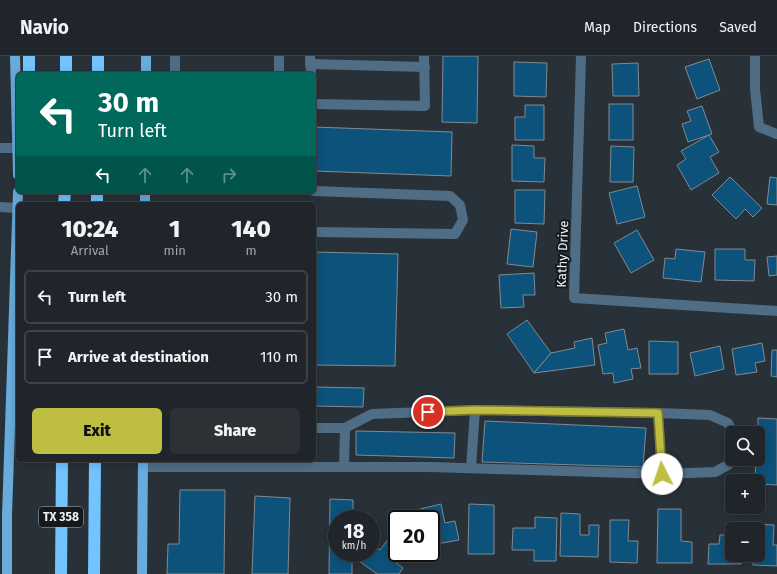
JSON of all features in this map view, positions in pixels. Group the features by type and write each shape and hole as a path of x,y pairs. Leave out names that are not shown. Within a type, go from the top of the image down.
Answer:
{"highway":[{"path":"28,72 29,56"},
{"path":"66,56 66,72"},
{"path":"98,56 98,72"},
{"name":"TX 358","path":"61,574 62,462"},
{"name":"TX 358","path":"94,574 95,462"}],"main road":[{"path":"15,56 16,87"},
{"path":"146,56 146,72"},
{"path":"7,574 4,515 16,232"},
{"path":"142,574 143,464"}],"street":[{"path":"175,56 175,72"},
{"path":"279,56 279,72"},
{"path":"316,104 425,106 424,56"},
{"name":"Kathy Drive","path":"581,56 574,298 777,311"},
{"path":"755,56 755,89 759,127 777,134"},
{"path":"310,65 425,67"},
{"path":"0,148 16,148"},
{"path":"316,191 450,196 460,204 462,220 455,234 316,232"},
{"path":"0,207 16,208"},
{"path":"472,468 475,410"},
{"path":"316,428 345,428 372,414 475,410 710,415 728,423 730,426"},
{"path":"658,413 662,474"},
{"path":"344,467 345,428"},
{"path":"143,464 313,463 344,467 431,467 662,474 715,472 725,466"}],"building":[{"path":"443,56 478,56 477,123 442,122"},
{"path":"709,59 720,90 697,99 685,67"},
{"path":"514,62 547,63 546,97 514,96"},
{"path":"638,63 639,96 613,96 612,64"},
{"path":"609,104 633,104 633,140 609,140"},
{"path":"525,105 544,105 544,140 515,140 515,117 525,117"},
{"path":"702,106 712,134 688,142 682,124 691,121 687,111"},
{"path":"316,127 452,132 451,176 316,171"},
{"path":"709,135 719,152 710,157 719,173 691,190 677,165 686,159 681,151"},
{"path":"512,145 534,146 534,158 545,158 544,182 512,181"},
{"path":"611,146 634,147 633,182 610,182"},
{"path":"730,177 762,208 753,217 745,209 736,219 712,195"},
{"path":"770,177 777,178 777,205 767,204"},
{"path":"637,186 645,217 617,224 609,193"},
{"path":"515,190 545,190 544,224 515,223"},
{"path":"511,229 537,232 533,267 507,264"},
{"path":"637,230 654,260 631,273 614,243"},
{"path":"676,249 705,252 701,282 663,278 665,258 675,259"},
{"path":"715,249 745,249 745,260 755,260 754,281 715,280"},
{"path":"316,252 398,254 395,366 316,365"},
{"path":"777,256 777,275 769,276 767,257"},
{"path":"534,273 535,295 523,295 524,307 501,308 499,275"},
{"path":"527,320 551,353 534,373 507,334"},
{"path":"624,329 628,350 637,348 641,368 631,369 633,379 614,383 613,373 603,374 598,345 607,343 605,333"},
{"path":"592,338 595,365 534,373 551,353 575,348 574,342"},
{"path":"649,341 678,342 678,374 649,374"},
{"path":"762,343 765,361 755,363 757,372 736,375 732,349"},
{"path":"720,346 724,369 695,376 690,353"},
{"path":"772,350 777,350 777,377 771,376"},
{"path":"316,387 364,388 363,407 316,406"},
{"path":"758,418 777,419 777,485 765,484 765,474 755,474 756,466 765,466 765,426 758,426"},
{"path":"485,421 646,428 643,467 482,462"},
{"path":"356,431 455,433 454,458 356,455"},
{"path":"180,490 225,490 224,574 167,574 168,544 179,544"},
{"path":"255,496 290,498 288,574 252,574"},
{"path":"330,499 353,500 353,510 330,510"},
{"path":"441,504 445,523 455,521 459,540 440,543 440,510 420,509"},
{"path":"469,504 494,505 494,554 468,554"},
{"path":"658,509 681,509 681,541 692,542 692,563 657,563"},
{"path":"561,513 580,514 580,535 589,535 589,525 599,525 598,557 560,556"},
{"path":"535,517 557,518 556,561 534,561 534,550 512,550 513,528 535,528"},
{"path":"610,520 629,520 628,541 638,541 637,563 610,562"},
{"path":"765,525 774,525 773,545 777,545 777,566 753,565 753,562 765,562"},
{"path":"720,535 725,535 725,562 741,562 741,564 708,564 709,544 719,544"},
{"path":"388,539 388,562 395,562 403,568 399,574 377,574 360,562 380,562 380,550"},
{"path":"329,562 352,562 352,574 329,574"}],"route":[{"path":"428,412 475,410 658,413 662,474"}]}
